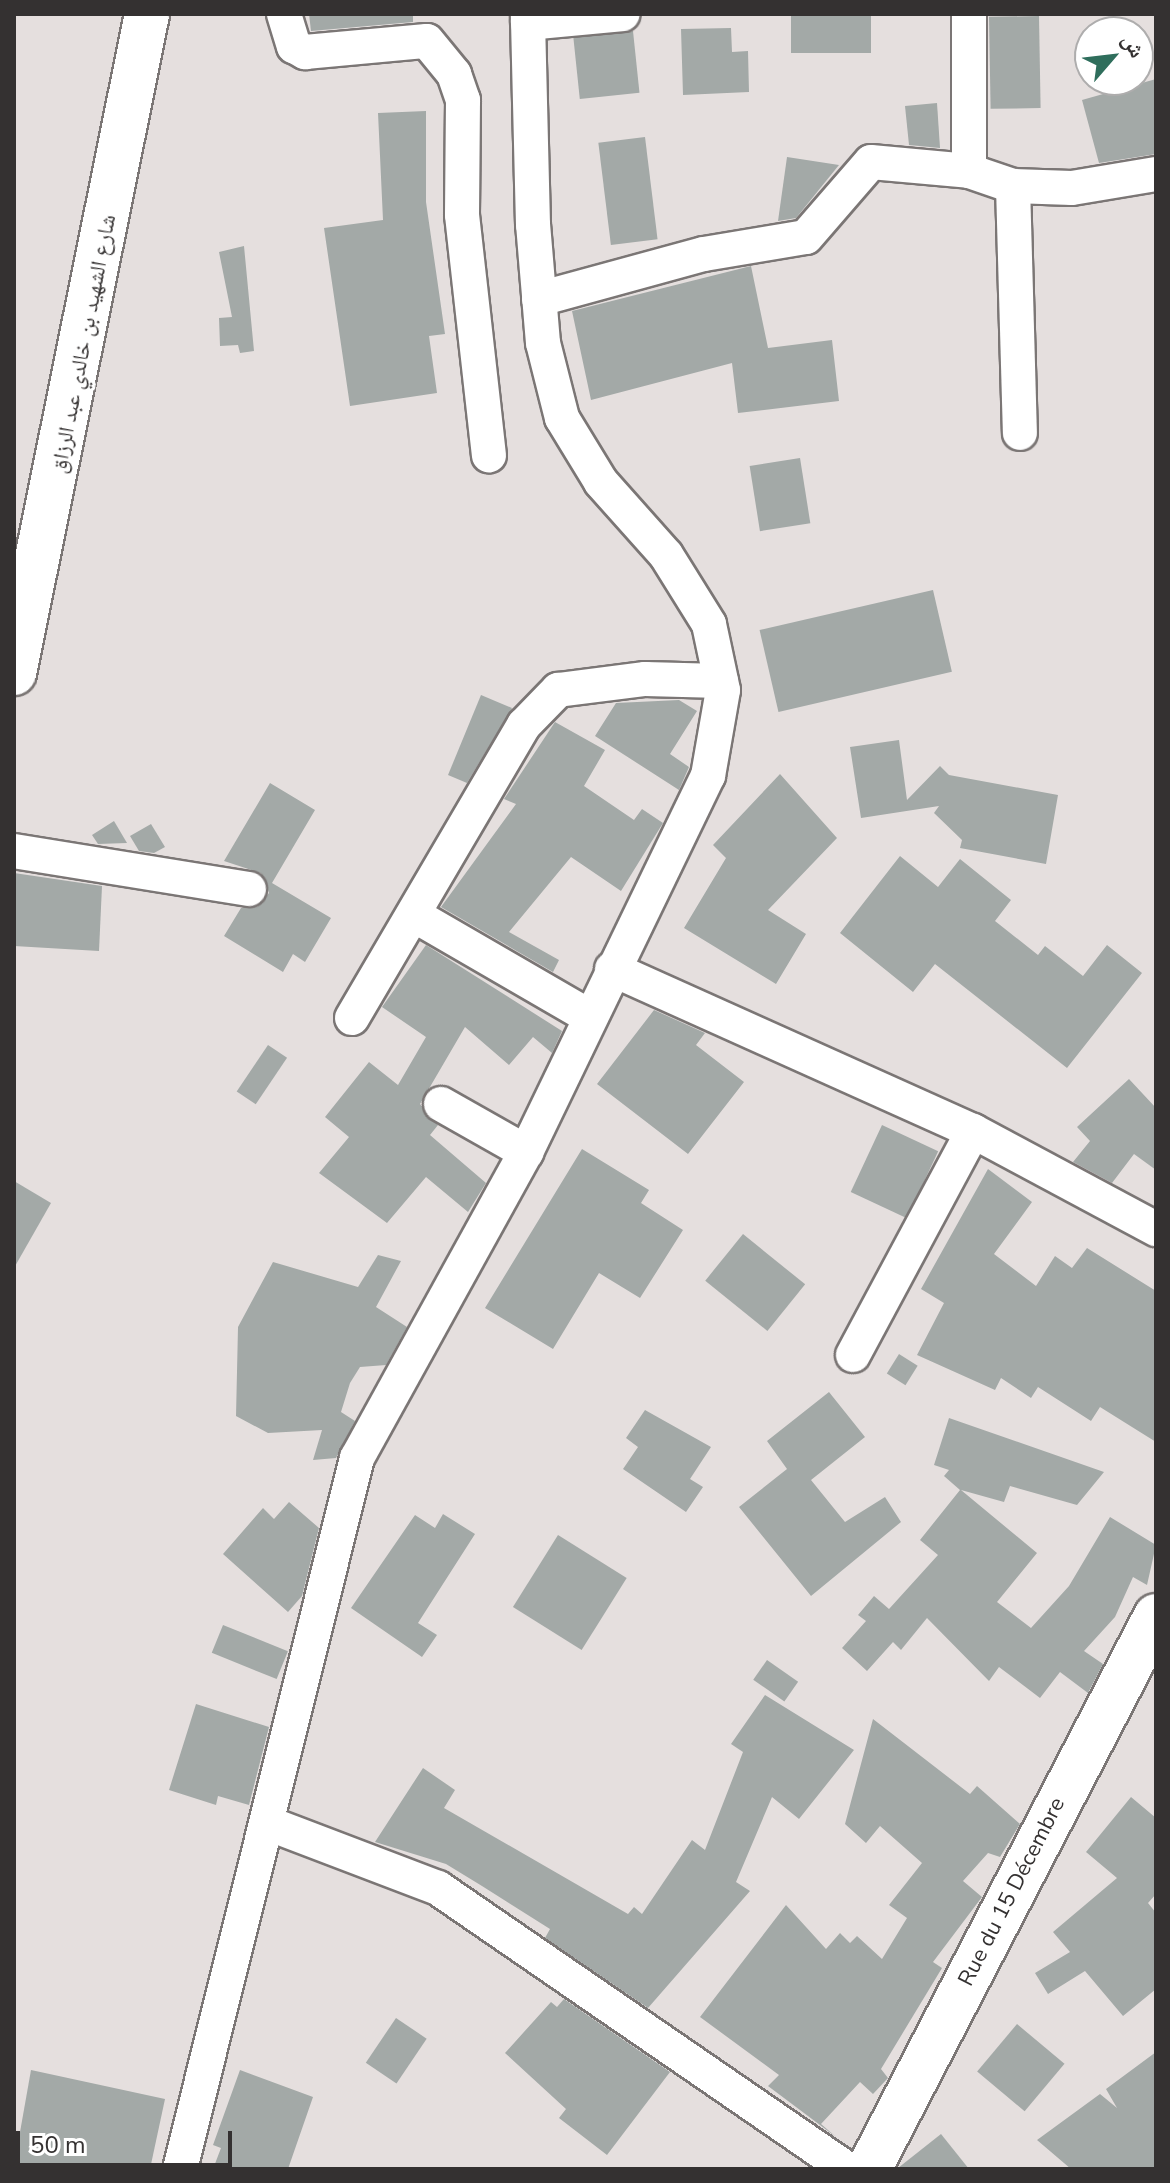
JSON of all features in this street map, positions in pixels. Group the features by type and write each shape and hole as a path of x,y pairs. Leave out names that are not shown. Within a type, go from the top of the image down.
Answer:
{"main road":[{"name":"شارع الشهيد بن خالدي عبد الرزاق","path":"14,673 147,14"},
{"name":"Rue du 15 Décembre","path":"869,2169 1156,1616"}],"street":[{"path":"284,14 294,46 305,52 427,41 454,74 463,100 462,215 489,455"},
{"path":"180,2169 357,1458 526,1152 588,1016 708,776 721,681 709,624 562,418 539,299 528,18 623,14"},
{"path":"969,14 969,171"},
{"path":"539,299 704,254 806,237 871,162 969,171 1013,186 1072,188 1156,174"},
{"path":"1013,186 1020,433"},
{"path":"352,1018 524,725 558,690 645,679 721,681"},
{"path":"14,851 249,889"},
{"path":"414,915 588,1016"},
{"path":"612,969 973,1131 1156,1229"},
{"path":"441,1104 526,1152"},
{"path":"853,1355 973,1131"},
{"path":"267,1823 438,1888 847,2169"}],"building":[{"path":"309,14 413,14 413,22 311,31"},
{"path":"791,14 871,14 871,53 791,53"},
{"path":"1039,16 1041,108 991,109 989,17"},
{"path":"731,28 732,52 748,51 749,92 683,95 681,29"},
{"path":"633,31 639,93 580,99 573,37"},
{"path":"1154,80 1156,154 1099,163 1082,100 1096,96 1154,96"},
{"path":"937,103 940,148 909,145 905,106"},
{"path":"426,111 426,202 445,334 429,336 437,393 350,406 324,228 383,220 378,113"},
{"path":"645,137 658,239 611,245 598,143"},
{"path":"787,157 839,165 796,218 778,221"},
{"path":"244,246 254,351 240,353 238,345 220,346 219,318 232,317 219,252"},
{"path":"751,266 768,348 832,340 839,401 738,413 732,363 591,400 572,311"},
{"path":"800,458 810,523 760,531 750,466"},
{"path":"933,590 952,672 778,712 760,630"},
{"path":"481,695 512,708 467,783 448,775"},
{"path":"679,700 697,711 670,754 689,767 679,790 595,736 616,703"},
{"path":"555,722 605,750 584,786 634,820 642,809 663,823 621,891 571,857 509,932 559,960 553,972 441,907 516,804 504,799"},
{"path":"899,740 907,800 940,766 949,775 1058,795 1046,864 960,848 962,840 934,813 939,806 861,818 850,747"},
{"path":"780,774 837,838 768,910 806,934 776,984 684,928 726,858 713,845"},
{"path":"270,783 315,810 272,883 331,918 305,962 293,954 283,972 224,936 241,908 257,907 269,893 261,873 224,861"},
{"path":"114,821 127,843 98,844 92,835"},
{"path":"151,824 165,847 154,853 139,851 130,836"},
{"path":"900,856 938,887 960,859 1011,900 995,921 1038,955 1045,946 1083,976 1107,945 1142,973 1067,1068 935,964 913,992 840,933"},
{"path":"14,873 102,886 99,951 14,946"},
{"path":"426,945 562,1031 552,1053 533,1037 509,1065 465,1027 420,1104 438,1125 430,1135 486,1183 468,1212 426,1177 387,1223 319,1173 349,1137 325,1117 369,1062 398,1085 426,1037 382,1007"},
{"path":"654,1010 705,1033 696,1045 744,1082 688,1154 597,1084"},
{"path":"268,1045 287,1058 256,1104 237,1091"},
{"path":"1129,1079 1156,1108 1156,1170 1134,1154 1112,1183 1073,1162 1090,1141 1077,1127"},
{"path":"882,1125 938,1151 907,1218 851,1192"},
{"path":"582,1149 649,1190 641,1203 683,1230 640,1298 599,1273 553,1349 485,1308"},
{"path":"988,1169 1032,1202 994,1254 1036,1286 1055,1256 1072,1268 1087,1248 1156,1291 1156,1442 1100,1407 1091,1421 1038,1387 1031,1398 1001,1378 995,1390 917,1355 944,1303 921,1289"},
{"path":"14,1181 51,1203 14,1268"},
{"path":"743,1234 805,1284 767,1331 705,1281"},
{"path":"378,1255 401,1261 376,1307 407,1327 386,1365 360,1367 350,1383 341,1412 355,1421 336,1458 313,1460 322,1430 268,1433 236,1416 238,1327 273,1262 358,1287"},
{"path":"899,1354 918,1366 905,1385 887,1374"},
{"path":"829,1392 865,1437 811,1480 845,1522 885,1497 901,1522 811,1596 739,1507 787,1469 767,1441"},
{"path":"645,1410 711,1447 690,1479 703,1487 686,1512 623,1469 638,1447 626,1438"},
{"path":"949,1418 1104,1472 1077,1505 1010,1486 1004,1502 961,1490 1037,1553 997,1602 1031,1628 1069,1586 1110,1517 1156,1545 1147,1585 1133,1577 1115,1617 1084,1651 1103,1664 1088,1693 1060,1672 1040,1698 999,1667 989,1681 927,1618 901,1650 893,1642 867,1671 842,1648 866,1621 858,1615 874,1596 889,1609 938,1555 920,1540 960,1490 944,1476 949,1470 934,1465"},
{"path":"289,1502 319,1528 302,1596 288,1612 223,1554 263,1508 274,1519"},
{"path":"443,1514 475,1534 418,1623 437,1635 422,1657 351,1608 415,1515 435,1528"},
{"path":"558,1535 627,1578 582,1650 513,1607"},
{"path":"223,1625 288,1651 277,1679 212,1653"},
{"path":"767,1660 798,1682 784,1701 753,1680"},
{"path":"765,1695 854,1750 799,1819 772,1797 736,1882 750,1891 648,2008 545,1938 550,1929 446,1864 375,1842 423,1768 455,1790 444,1808 628,1914 634,1907 642,1914 692,1840 705,1850 743,1752 731,1744"},
{"path":"196,1704 269,1727 249,1805 218,1796 216,1805 169,1790"},
{"path":"873,1719 970,1794 977,1786 1020,1824 1000,1857 988,1853 963,1881 982,1897 933,1962 942,1968 881,2069 888,2078 873,2094 860,2082 821,2124 836,2137 768,2086 779,2075 700,2017 786,1905 826,1949 840,1933 850,1943 857,1936 882,1959 907,1918 889,1905 922,1863 880,1826 866,1843 845,1824"},
{"path":"1131,1797 1156,1818 1156,1894 1148,1903 1156,1913 1156,1989 1123,2016 1085,1971 1048,1994 1035,1973 1070,1952 1053,1932 1117,1878 1086,1852"},
{"path":"564,1999 670,2072 607,2155 559,2118 566,2109 505,2053 551,2002 557,2007"},
{"path":"396,2018 427,2039 396,2083 366,2063"},
{"path":"1017,2024 1064,2064 1025,2111 977,2071"},
{"path":"1156,2052 1156,2169 1071,2169 1037,2140 1100,2094 1117,2108 1106,2089"},
{"path":"31,2070 165,2099 150,2169 14,2166"},
{"path":"240,2070 313,2097 288,2169 213,2169 221,2148 213,2145"},
{"path":"941,2134 969,2169 897,2169 898,2168"}]}
